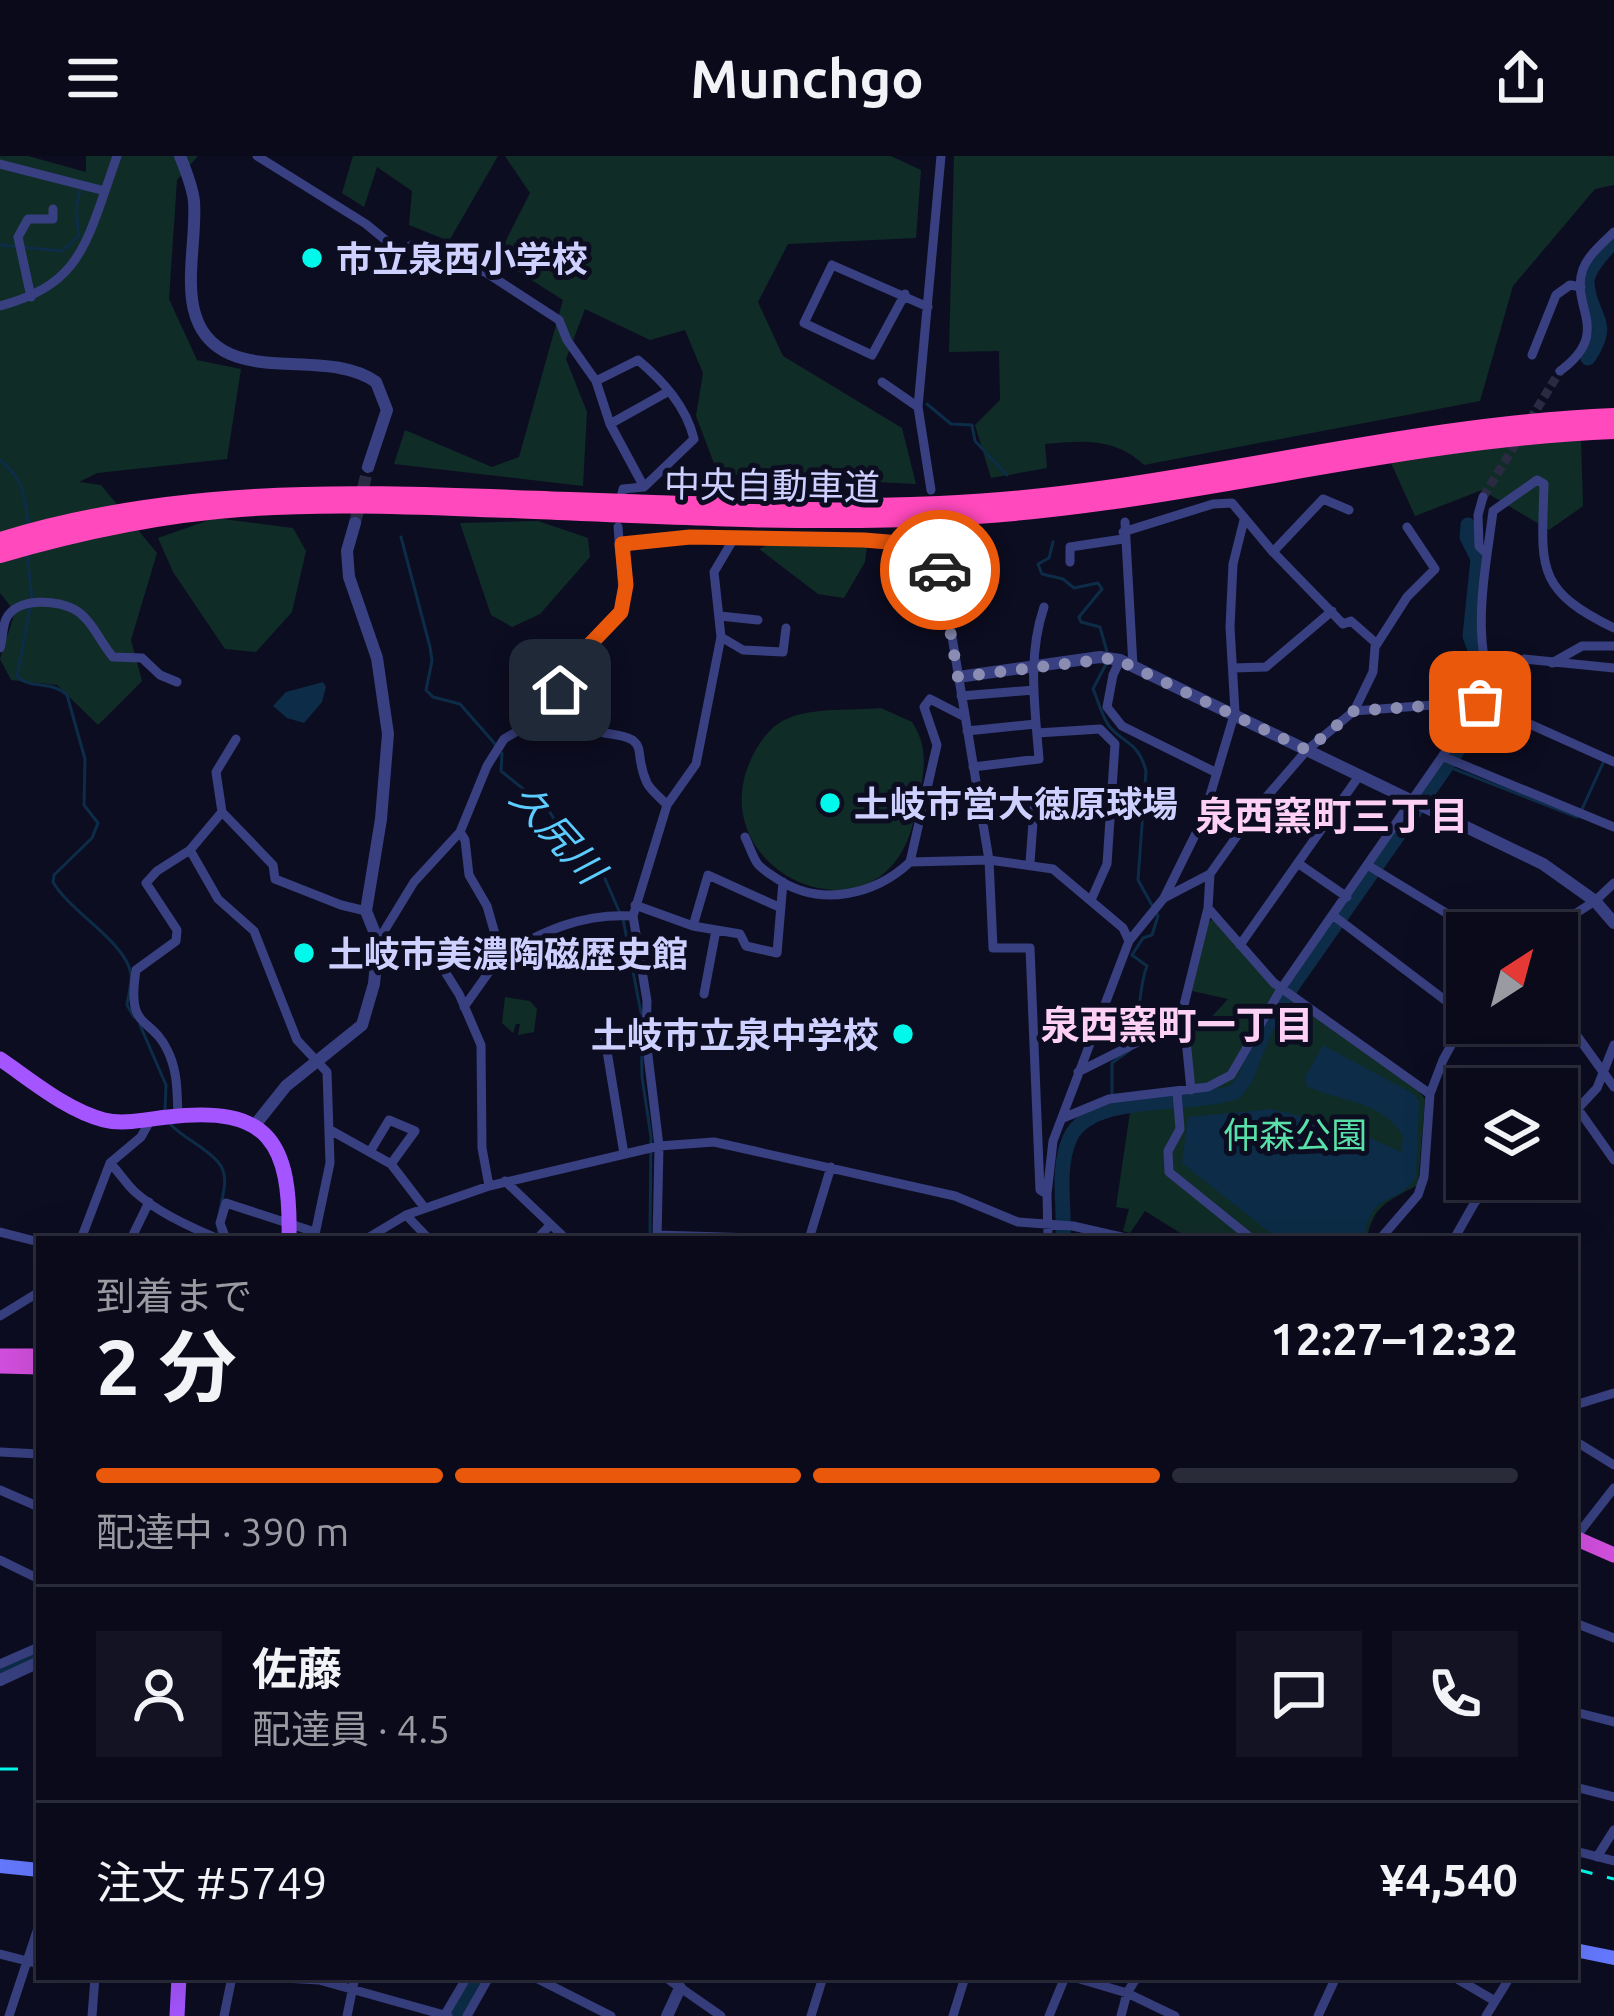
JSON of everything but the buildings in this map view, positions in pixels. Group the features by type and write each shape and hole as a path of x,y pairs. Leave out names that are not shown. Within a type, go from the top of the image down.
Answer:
{"highway":[{"name":"中央自動車道","path":"0,555 149,506 288,492 718,505 941,504 1083,492 1452,431 1614,416"},
{"name":"中央自動車道","path":"0,540 172,516 308,506 826,522 967,517 1085,507 1454,444 1614,431"},
{"path":"0,1356 36,1356"},
{"path":"0,1366 36,1367"},
{"path":"1578,1539 1614,1555"},
{"path":"1578,1551 1614,1566"}],"main road":[{"path":"0,1059 101,1119 216,1113 254,1125 286,1168 289,1231"},
{"path":"0,1866 36,1870"},
{"path":"1578,1951 1614,1958"},
{"path":"177,2016 179,1980"}],"street":[{"path":"0,306 31,297 73,266 86,245 117,156"},
{"path":"180,156 192,186 194,207 192,310 204,335 214,346 238,357 358,373 376,382 386,410 368,467"},
{"path":"257,156 366,224 400,252 412,245 422,247 452,265 485,272 542,305 559,320 596,381 610,424 644,487"},
{"path":"931,490 918,407 941,156"},
{"path":"0,164 105,191"},
{"path":"31,297 21,246 28,219 52,219 53,209"},
{"path":"1560,371 1588,341 1593,326 1581,287 1583,269 1614,232"},
{"path":"905,294 872,356 804,322 832,266 905,294 928,307"},
{"path":"1532,355 1556,295 1570,285 1581,287"},
{"path":"596,381 638,360 669,391 691,425 694,439 644,487 623,489 621,496"},
{"path":"882,382 918,407"},
{"path":"610,424 669,391"},
{"path":"1614,628 1577,608 1550,581 1542,562 1544,484 1537,480 1492,511 1480,630 1496,699 1505,713 1614,762"},
{"path":"1483,496 1479,547 1487,554"},
{"path":"1273,552 1323,499 1349,510"},
{"path":"1070,562 1070,548 1232,503 1343,624 1351,621 1377,644"},
{"path":"1049,1236 1053,1224 1047,1194 1053,1141 1129,941 1161,902 1203,819 1235,712 1232,564 1244,520"},
{"path":"355,523 346,551 349,577 377,658 388,734 366,911 378,940 435,961 481,1045 482,1148 489,1186"},
{"path":"548,713 576,659 621,612 626,585 618,527"},
{"path":"1161,902 1210,874 1256,809 1307,750 1354,711 1373,672 1377,644 1407,597 1435,568 1407,527"},
{"path":"934,528 989,860 993,948 1030,948 1040,1190 1047,1194"},
{"path":"1124,531 1117,660 1107,707 1122,726 1217,773"},
{"path":"622,544 690,537 936,546"},
{"path":"655,1236 647,1001 628,913 667,805 696,764 721,637 714,572 733,540"},
{"path":"889,591 944,594"},
{"path":"0,648 5,621 22,603 60,605 81,614 113,657 142,658 164,678 176,682"},
{"path":"973,767 1039,759 1032,667 1034,634 1044,607"},
{"path":"1232,668 1267,667 1332,611"},
{"path":"720,616 758,620"},
{"path":"721,637 743,650 783,652 786,628"},
{"path":"1552,663 1582,646 1614,646"},
{"path":"1505,713 1524,659 1614,668"},
{"path":"958,677 1117,660 1235,712 1544,864 1595,901 1614,923"},
{"path":"961,696 1034,690"},
{"path":"745,837 759,867 811,893 866,890 897,874 910,862 937,745 924,707 930,699 965,717"},
{"path":"1354,711 1496,699"},
{"path":"1063,1118 1114,1098 1221,1082 1236,1070 1282,989 1480,702"},
{"path":"254,1125 286,1086 362,1025 374,984 378,940 409,889 460,832 504,739 548,713 601,710 604,733 631,736 639,744 648,785 667,805"},
{"path":"967,731 1100,729 1115,744 1107,863 1090,900"},
{"path":"236,739 217,772 222,812 273,865 274,879 366,911"},
{"path":"1444,757 1614,827"},
{"path":"1240,945 1359,776"},
{"path":"1030,863 1034,808"},
{"path":"82,1236 110,1163 166,1117 176,1079 168,1051 133,1009 131,999 136,970 176,941 177,930 146,883 190,850 222,812"},
{"path":"460,832 469,875 487,906 501,955"},
{"path":"190,850 218,899 254,932 297,1040 327,1072 332,1131 315,1236 289,1231 226,1203 220,1236"},
{"path":"910,862 989,860 1054,868 1124,928 1129,941"},
{"path":"1299,864 1347,897"},
{"path":"1370,866 1446,913"},
{"path":"1190,1090 1183,1009 1208,908 1210,874"},
{"path":"693,926 708,875 781,908"},
{"path":"464,1007 501,955 562,924 628,913 740,934 746,946 777,953 783,882"},
{"path":"1578,912 1614,883"},
{"path":"1208,908 1282,989 1430,1094"},
{"path":"1334,916 1446,1000"},
{"path":"704,994 716,930"},
{"path":"1078,1072 1162,1030 1183,1009"},
{"path":"1578,1036 1614,1087"},
{"path":"605,1039 624,1154"},
{"path":"1383,1236 1418,1196 1424,1177 1430,1094 1452,1044"},
{"path":"1614,1046 1597,1088 1578,1109 1614,1160"},
{"path":"1178,1092 1180,1129 1168,1151 1169,1172 1248,1236"},
{"path":"371,1150 389,1120 415,1131 392,1164"},
{"path":"332,1131 392,1164 424,1207"},
{"path":"371,1236 424,1207 505,1181 653,1148 714,1142 955,1196 1018,1222 1073,1226 1117,1236"},
{"path":"110,1163 132,1190 191,1235"},
{"path":"810,1236 831,1167"},
{"path":"505,1181 563,1236"},
{"path":"1456,1236 1477,1200"},
{"path":"132,1236 148,1202"},
{"path":"406,1215 426,1236"},
{"path":"540,1236 550,1225"},
{"path":"0,1232 36,1241"},
{"path":"0,1316 36,1294"},
{"path":"0,1302 22,1302"},
{"path":"1578,1404 1614,1394"},
{"path":"1578,1444 1614,1465"},
{"path":"0,1452 36,1454"},
{"path":"1578,1534 1614,1488"},
{"path":"0,1490 36,1506"},
{"path":"0,1561 36,1578"},
{"path":"1578,1624 1614,1638"},
{"path":"0,1664 36,1648"},
{"path":"0,1680 36,1663"},
{"path":"1578,1713 1614,1722"},
{"path":"1578,1788 1614,1797"},
{"path":"1598,1857 1614,1830"},
{"path":"1578,1852 1614,1862"},
{"path":"0,1954 34,1964 9,2016"},
{"path":"92,2016 95,1980"},
{"path":"224,2016 231,1980"},
{"path":"319,1980 354,1983 445,2016 465,1980"},
{"path":"467,2016 487,1980"},
{"path":"540,1980 611,2016"},
{"path":"811,2016 822,1980"},
{"path":"953,2016 964,1980"},
{"path":"1049,2016 1067,1980"},
{"path":"1080,1980 1127,1993 1175,2016"},
{"path":"1121,2016 1135,1980"},
{"path":"1318,2016 1335,1980"},
{"path":"1459,1980 1495,2001"},
{"path":"1486,2016 1508,1980"},
{"path":"347,2016 354,1983"},
{"path":"667,2016 683,1983 721,2016"}],"green space":[{"path":"0,156 28,156 86,172 86,156 198,156 177,180 169,299 197,360 241,369 227,459 97,473 79,482 101,485 157,553 131,640 142,681 98,725 57,685 11,680 0,659 15,612 0,593"},
{"path":"353,156 498,156 449,241 409,225 412,191 377,167 364,207 342,193"},
{"path":"505,156 891,156 921,170 916,238 788,244 758,302 783,356 902,428 916,484 718,474 696,416 703,373 685,330 650,340 585,309 566,359 587,412 583,486 394,464 405,430 492,467 519,457 563,300 497,258 530,193"},
{"path":"954,156 1614,156 1614,185 1595,189 1513,286 1480,401 1144,465 1110,445 1045,444 1047,468 991,478 975,425 1000,400 999,351 949,352"},
{"path":"1581,440 1583,506 1549,530 1482,490 1415,516 1391,463 1492,441"},
{"path":"215,518 293,528 306,551 292,612 256,652 225,649 173,572 158,538"},
{"path":"538,521 588,538 590,557 540,614 512,627 491,615 460,523"},
{"path":"770,544 867,547 865,562 844,598 818,594 759,549"},
{"name":"土岐市営大徳原球場","path":"881,708 912,722 924,757 914,819 896,860 869,883 835,890 801,883 771,864 750,835 742,799 752,757 767,734 789,718"},
{"name":"仲森公園","path":"1214,920 1273,987 1425,1099 1418,1185 1378,1211 1368,1236 1185,1236 1145,1211 1130,1233 1123,1231 1129,1209 1116,1207 1130,1112 1194,1103 1190,1026 1204,1025 1228,999 1192,991 1207,921"},
{"path":"505,997 530,1001 537,1009 534,1032 518,1035 520,1024 513,1033 502,1023"}],"water":[{"path":"323,682 322,702 304,723 287,718 273,706 286,692"},
{"path":"1323,1045 1414,1094 1419,1102 1416,1177 1401,1193 1379,1205 1365,1236 1274,1236 1182,1163 1188,1117 1272,1109 1350,1129 1401,1152 1403,1136 1383,1115 1307,1086 1305,1077"}],"waterway":[{"path":"0,245 62,251 79,236 80,190"},
{"path":"1588,358 1600,327 1588,278 1614,241"},
{"path":"927,404 951,424 972,425 975,441 1007,475"},
{"path":"0,460 22,489 28,527"},
{"path":"1063,1236 1063,1162 1070,1138 1081,1123 1120,1107 1235,1092 1293,985 1485,711 1490,689 1470,636 1478,559 1467,537 1468,525"},
{"name":"久尻川","path":"401,537 430,647 426,690 433,697 460,704 496,745"},
{"path":"1053,542 1049,558 1038,564 1042,574 1063,579 1074,588 1098,583 1102,589 1079,617 1081,622 1100,627 1107,652"},
{"path":"27,554 32,598"},
{"path":"30,608 17,677 67,695 85,759 84,805 98,823 92,838 54,875 53,882 127,962 131,978 127,1005 134,1017"},
{"path":"1107,662 1093,689 1107,722 1135,749 1146,771 1138,880 1158,916 1152,935 1143,938 1132,955 1147,966 1133,1041"},
{"name":"久尻川","path":"502,753 501,771 548,809 565,837 599,865 619,911"},
{"path":"1582,809 1603,763"},
{"path":"1449,767 1577,817"},
{"name":"久尻川","path":"623,919 641,1013 642,1077 651,1137 650,1236"},
{"path":"140,1025 166,1085 165,1111"},
{"path":"1112,1109 1112,1063 1130,1050"},
{"path":"171,1125 223,1170 220,1236"},
{"name":"久尻川","path":"0,1670 36,1654"},
{"path":"454,2016 473,1980"}],"tunnel":[{"path":"1530,420 1560,371"},
{"path":"1483,497 1518,440"},
{"path":"355,523 368,467"}],"railway":[{"path":"0,1769 36,1769"},
{"path":"1578,1870 1614,1879"}],"way so far":[{"path":"940,570 958,677 1114,658 1307,750 1354,711 1480,702"}],"place":[{"name":"市立泉西小学校","path":"312,258"},
{"name":"土岐市営大徳原球場","path":"830,803"},
{"name":"土岐市美濃陶磁歴史館","path":"304,953"},
{"name":"土岐市立泉中学校","path":"903,1034"}],"district":[{"name":"泉西窯町三丁目","path":"1332,815"},
{"name":"泉西窯町一丁目","path":"1177,1024"}],"route":[{"path":"560,690 576,659 621,612 626,585 622,544 690,537 864,540 936,546 940,570"}]}
